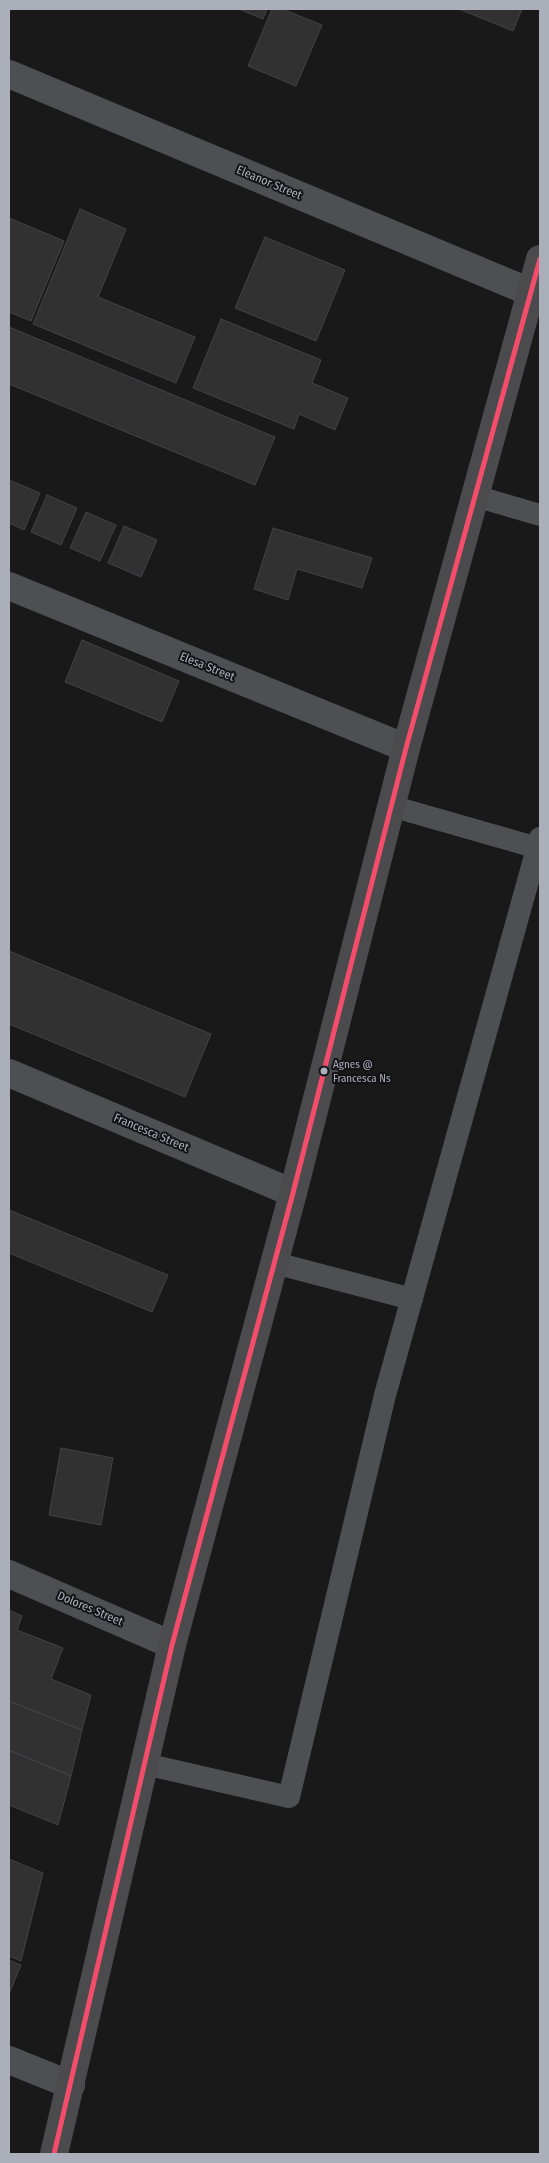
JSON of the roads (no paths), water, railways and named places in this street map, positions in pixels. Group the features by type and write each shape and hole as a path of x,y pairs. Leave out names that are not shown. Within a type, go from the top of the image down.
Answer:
{"main road":[{"path":"54,2154 172,1645 293,1193 406,748 475,496 535,294 540,259"}],"street":[{"name":"Eleanor Street","path":"9,74 535,294"},
{"name":"Elesa Street","path":"9,586 406,748"},
{"name":"Francesca Street","path":"9,1073 293,1193"},
{"name":"Dolores Street","path":"9,1574 172,1645"},
{"path":"9,2060 71,2085"}],"lane":[{"path":"475,496 540,515"},
{"path":"145,1764 289,1797 385,1395 539,846 391,806"},
{"path":"274,1263 412,1299"}],"place":[{"name":"Agnes @ Francesca Ns","path":"324,1071"}]}
